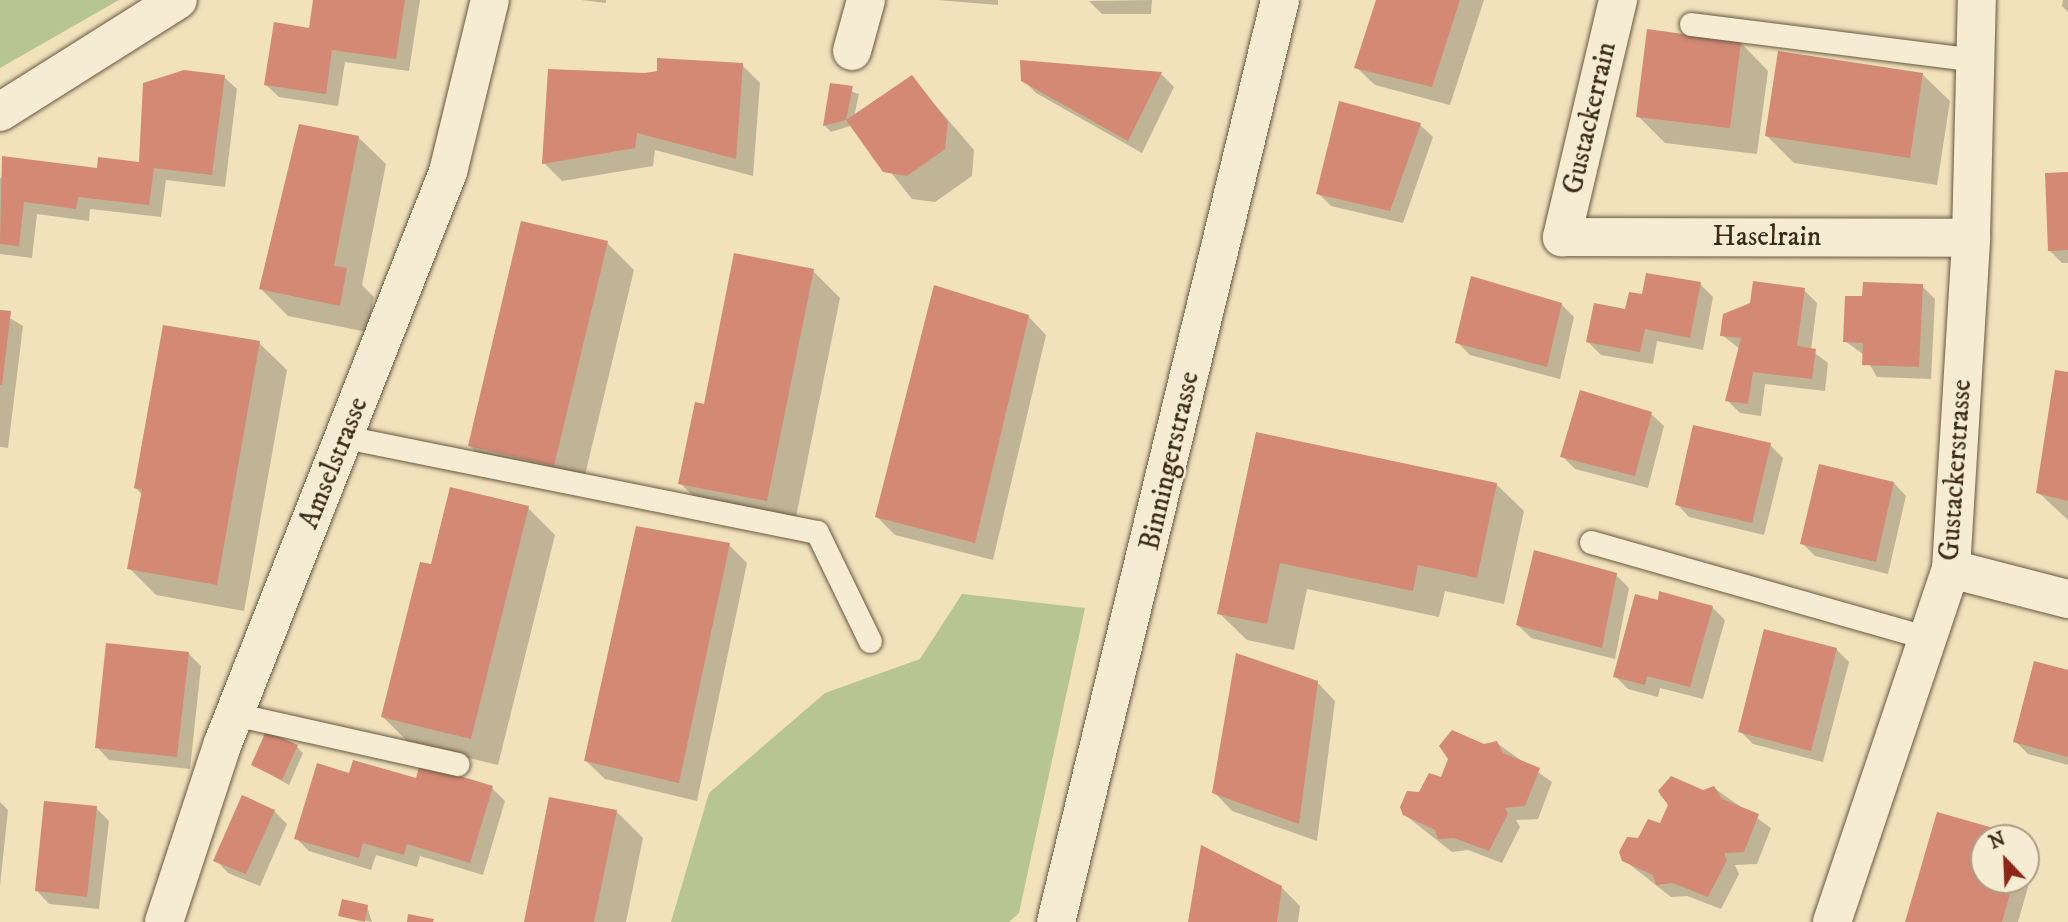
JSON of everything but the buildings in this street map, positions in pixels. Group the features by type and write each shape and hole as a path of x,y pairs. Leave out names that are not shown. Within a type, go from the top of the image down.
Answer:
{"street":[{"path":"0,111 178,0"},
{"name":"Amselstrasse","path":"164,922 234,714 448,172 489,0"},
{"path":"852,51 866,0"},
{"name":"Binningerstrasse","path":"1056,922 1280,0"},
{"name":"Gustackerrain","path":"1562,237 1618,0"},
{"name":"Gustackerstrasse","path":"1832,922 1951,569 1971,238 1977,0"},
{"name":"Haselrain","path":"1562,237 1971,238"},
{"path":"1951,569 2068,599"}],"lane":[{"path":"1691,24 1976,60"},
{"path":"345,437 817,532 870,641"},
{"path":"1591,542 1928,638"},
{"path":"234,714 457,764"}],"green space":[{"path":"0,0 119,0 0,68"},
{"path":"962,594 1085,608 1019,913 1009,922 671,922 709,793 825,693 920,659"}]}
